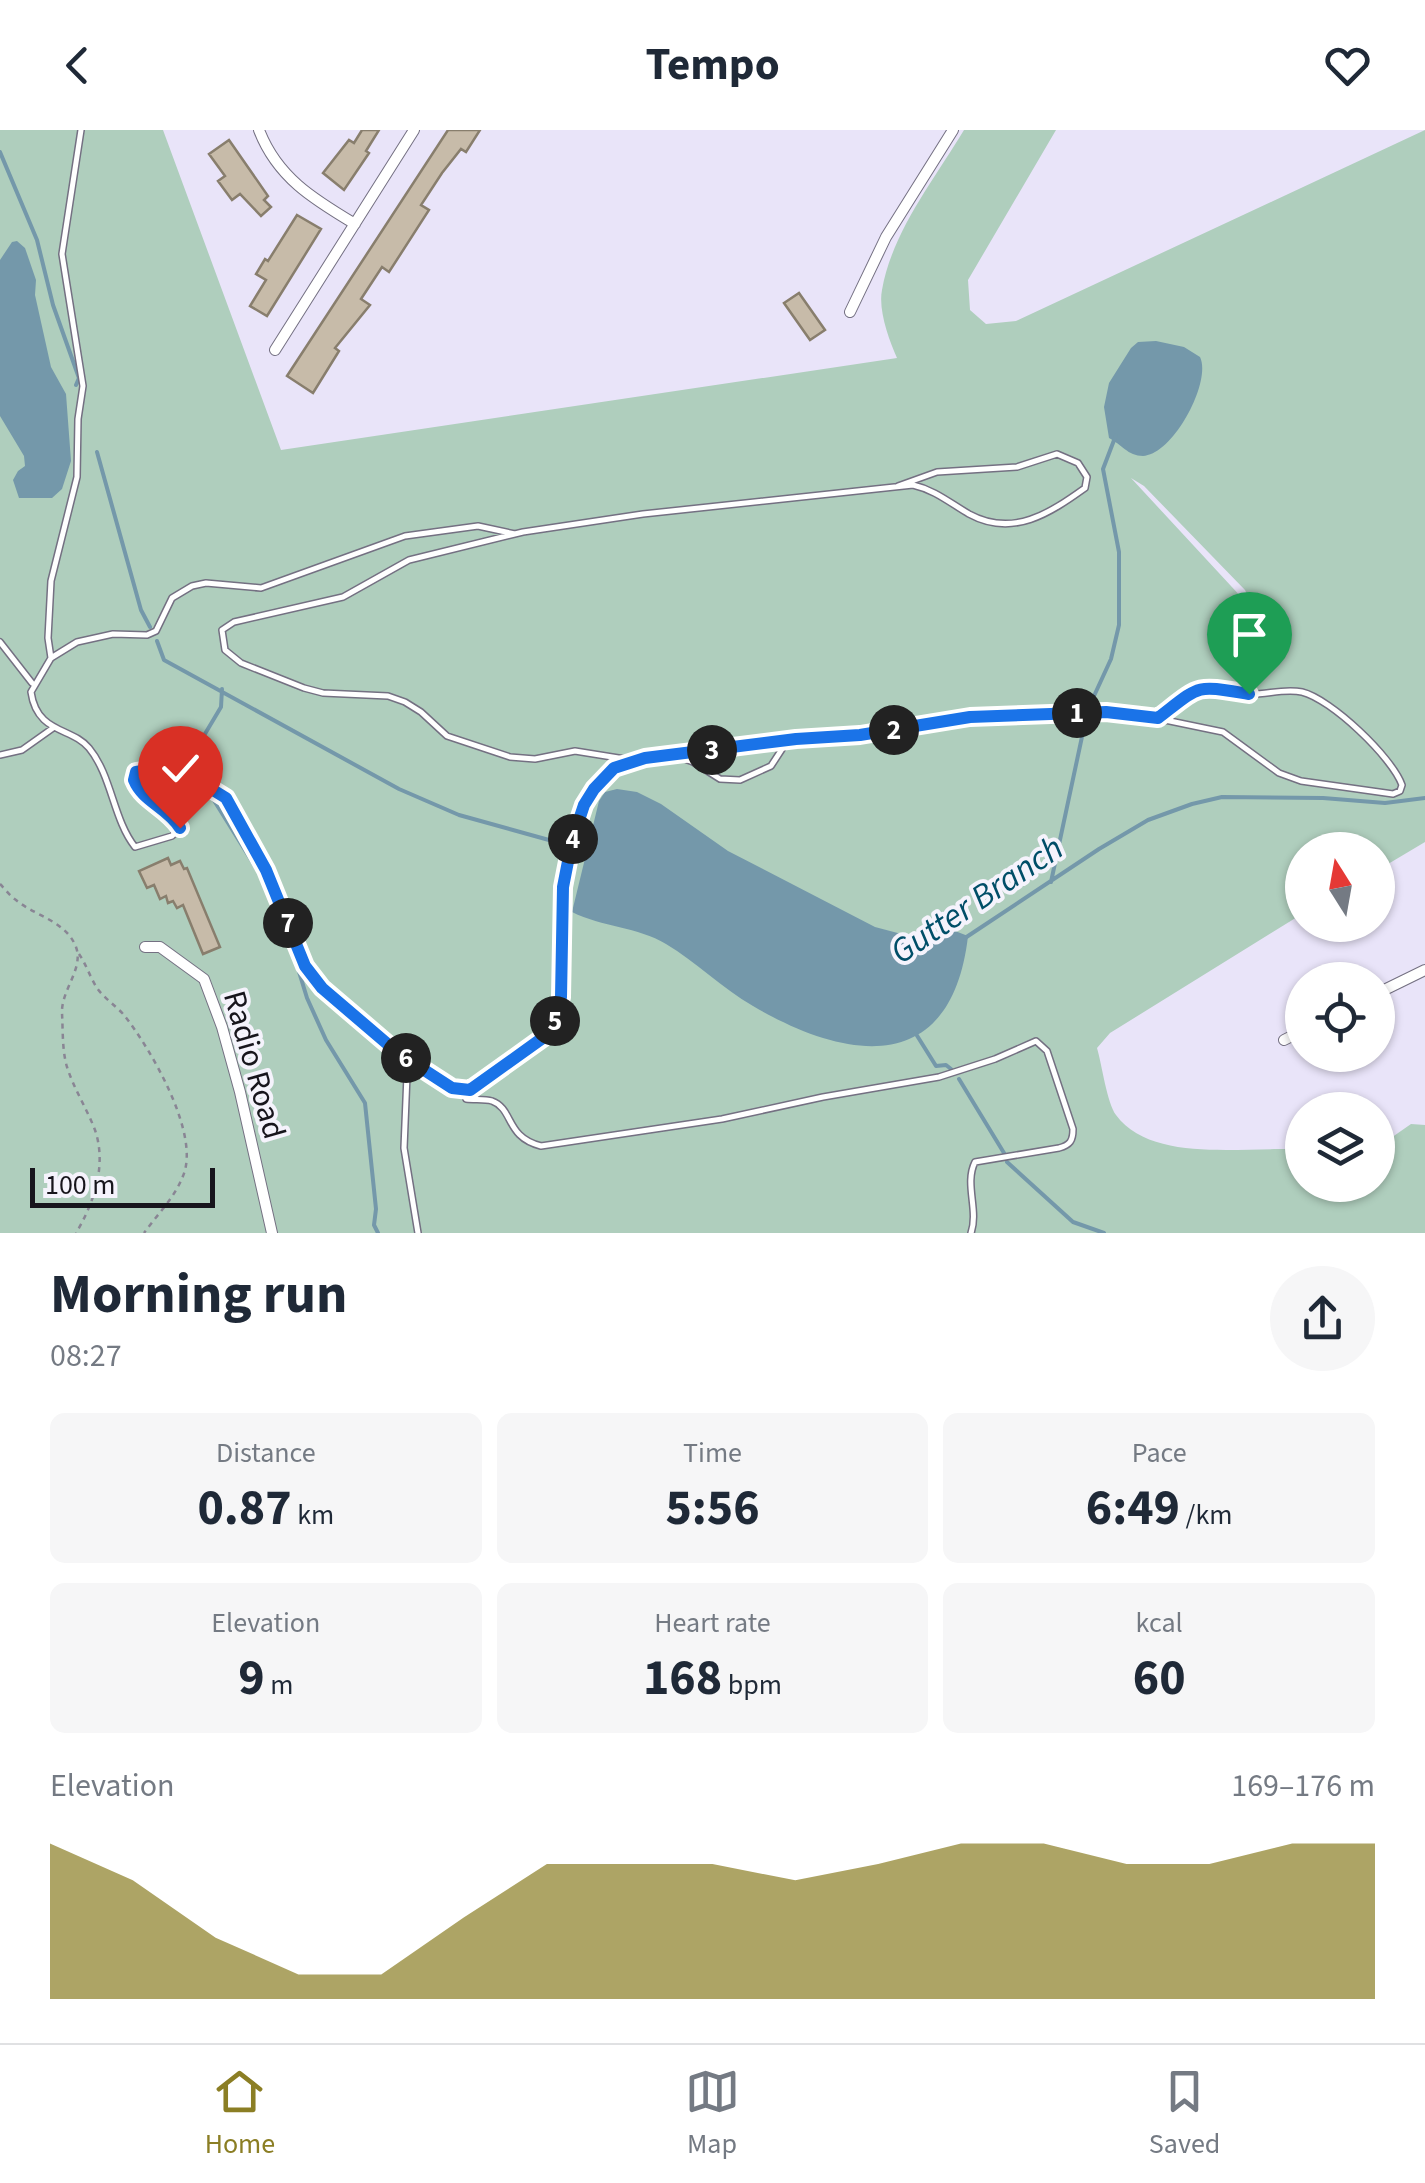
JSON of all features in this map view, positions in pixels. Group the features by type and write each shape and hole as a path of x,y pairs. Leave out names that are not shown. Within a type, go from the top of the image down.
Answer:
{"street":[{"path":"259,130 283,175 315,201 355,224"},
{"path":"275,350 414,130"},
{"path":"850,312 886,238 953,130"},
{"name":"Radio Road","path":"145,948 160,947 204,979 240,1092 272,1233"},
{"path":"1395,985 1425,970"}],"lane":[{"path":"51,658 51,581 77,477 78,419 84,386 62,254 80,130"},
{"path":"634,760 575,751 535,759 510,757 447,736 422,712 388,696 304,688 240,663 229,656 222,642 222,630 234,622 343,597 409,560 514,534 626,516 898,486 927,488 983,520 1014,524 1054,510 1085,488 1087,477 1078,462 1057,454 1017,467 938,472 898,486"},
{"path":"514,534 478,526 406,536 261,588 206,583 192,586 172,598 156,631 76,642 51,658 33,684 32,699 53,728 79,739 93,752 135,847 172,836 180,828 172,815 139,791 134,780 140,770 213,790 226,798 266,870 312,977 398,1053 452,1088 476,1088 544,1037 554,1024 561,997 563,887 578,820 605,776 634,760 860,735 952,719 1106,712 1222,732 1279,773 1301,781 1393,794 1402,785 1386,760 1340,714 1314,696 1300,692 1249,694 1206,686 1158,718"},
{"path":"0,642 33,684"},
{"path":"0,756 22,750 53,728"},
{"path":"674,755 694,762 720,779 740,780 771,766 792,740"},
{"path":"464,1091 466,1098 499,1104 516,1134 525,1142 541,1146 722,1119 824,1096 939,1078 995,1060 1036,1041 1047,1051 1073,1138 1068,1146 975,1162 970,1176 975,1220 971,1233"},
{"path":"398,1053 407,1075 404,1148 418,1233"}],"path":[{"path":"0,884 18,902 70,936 98,991 123,1014 166,1082 185,1142 184,1176 144,1233"},
{"path":"76,949 77,966 62,1009 64,1048 82,1106 95,1130 98,1179 94,1200 76,1233"}],"green space":[{"path":"0,130 163,130 281,450 897,358 882,307 887,269 916,207 964,130 1056,130 968,280 970,310 986,324 1016,321 1425,130 1425,842 1395,860 1395,832 1285,832 1285,925 1110,1033 1097,1048 1113,1109 1132,1131 1177,1147 1285,1149 1285,1202 1395,1202 1395,1135 1411,1124 1425,1125 1425,1233 0,1233","holes":["1131,478 1144,486 1245,590 1256,613"]}],"water":[{"path":"17,241 25,248 36,280 35,295 51,367 66,394 71,461 62,489 52,498 19,498 13,480 25,466 24,456 0,416 0,260 12,242"},
{"path":"1138,342 1184,347 1200,357 1202,368 1195,399 1177,431 1166,444 1143,456 1129,452 1109,438 1104,407 1109,383 1131,348"},
{"path":"605,792 637,792 661,804 728,851 875,927 909,936 955,931 968,936 958,981 941,1014 919,1034 891,1044 859,1046 825,1039 753,1006 655,938 572,912 599,801"}],"building":[{"path":"362,130 379,130 344,190 323,173"},
{"path":"448,130 480,130 466,152 461,149 442,173 421,205 429,210 389,272 382,267 361,299 370,305 335,348 339,351 313,393 287,376"},
{"path":"229,140 268,196 264,200 271,207 261,216 240,194 232,200 218,181 225,176 209,154"},
{"path":"297,215 321,229 267,316 250,306 266,280 256,274"},
{"path":"799,293 825,330 810,340 784,303"},
{"path":"168,858 171,865 180,861 187,868 220,947 203,954 183,905 177,908 173,901 168,903 166,896 160,899 154,885 147,888 139,871"}],"waterway":[{"name":"Gutter Branch","path":"0,152 37,240 53,305 79,378 76,385"},
{"path":"1088,709 1111,659 1119,625 1119,552 1103,469 1116,435"},
{"name":"Gutter Branch","path":"97,452 141,610 150,627"},
{"name":"Gutter Branch","path":"157,641 164,660 399,789 459,815 567,845"},
{"path":"204,784 193,754 221,707 222,689"},
{"path":"1051,882 1086,718"},
{"path":"210,794 278,903 307,998 326,1040 365,1103 376,1209 374,1225 378,1233"},
{"name":"Gutter Branch","path":"965,938 1148,820 1192,804 1222,797 1385,803 1425,798"},
{"path":"916,1034 936,1066 951,1069"},
{"path":"959,1079 1004,1153"},
{"path":"1007,1162 1073,1222 1104,1233"}],"route":[{"path":"180,828 172,815 139,791 134,780 136,772 148,770 213,790 226,798 280,899 312,977 398,1053 452,1088 464,1091 496,1074 544,1037 554,1024 561,997 563,887 572,841 594,789 623,763 796,739 860,735 970,717 1106,712 1158,718 1206,686 1249,694"}]}
